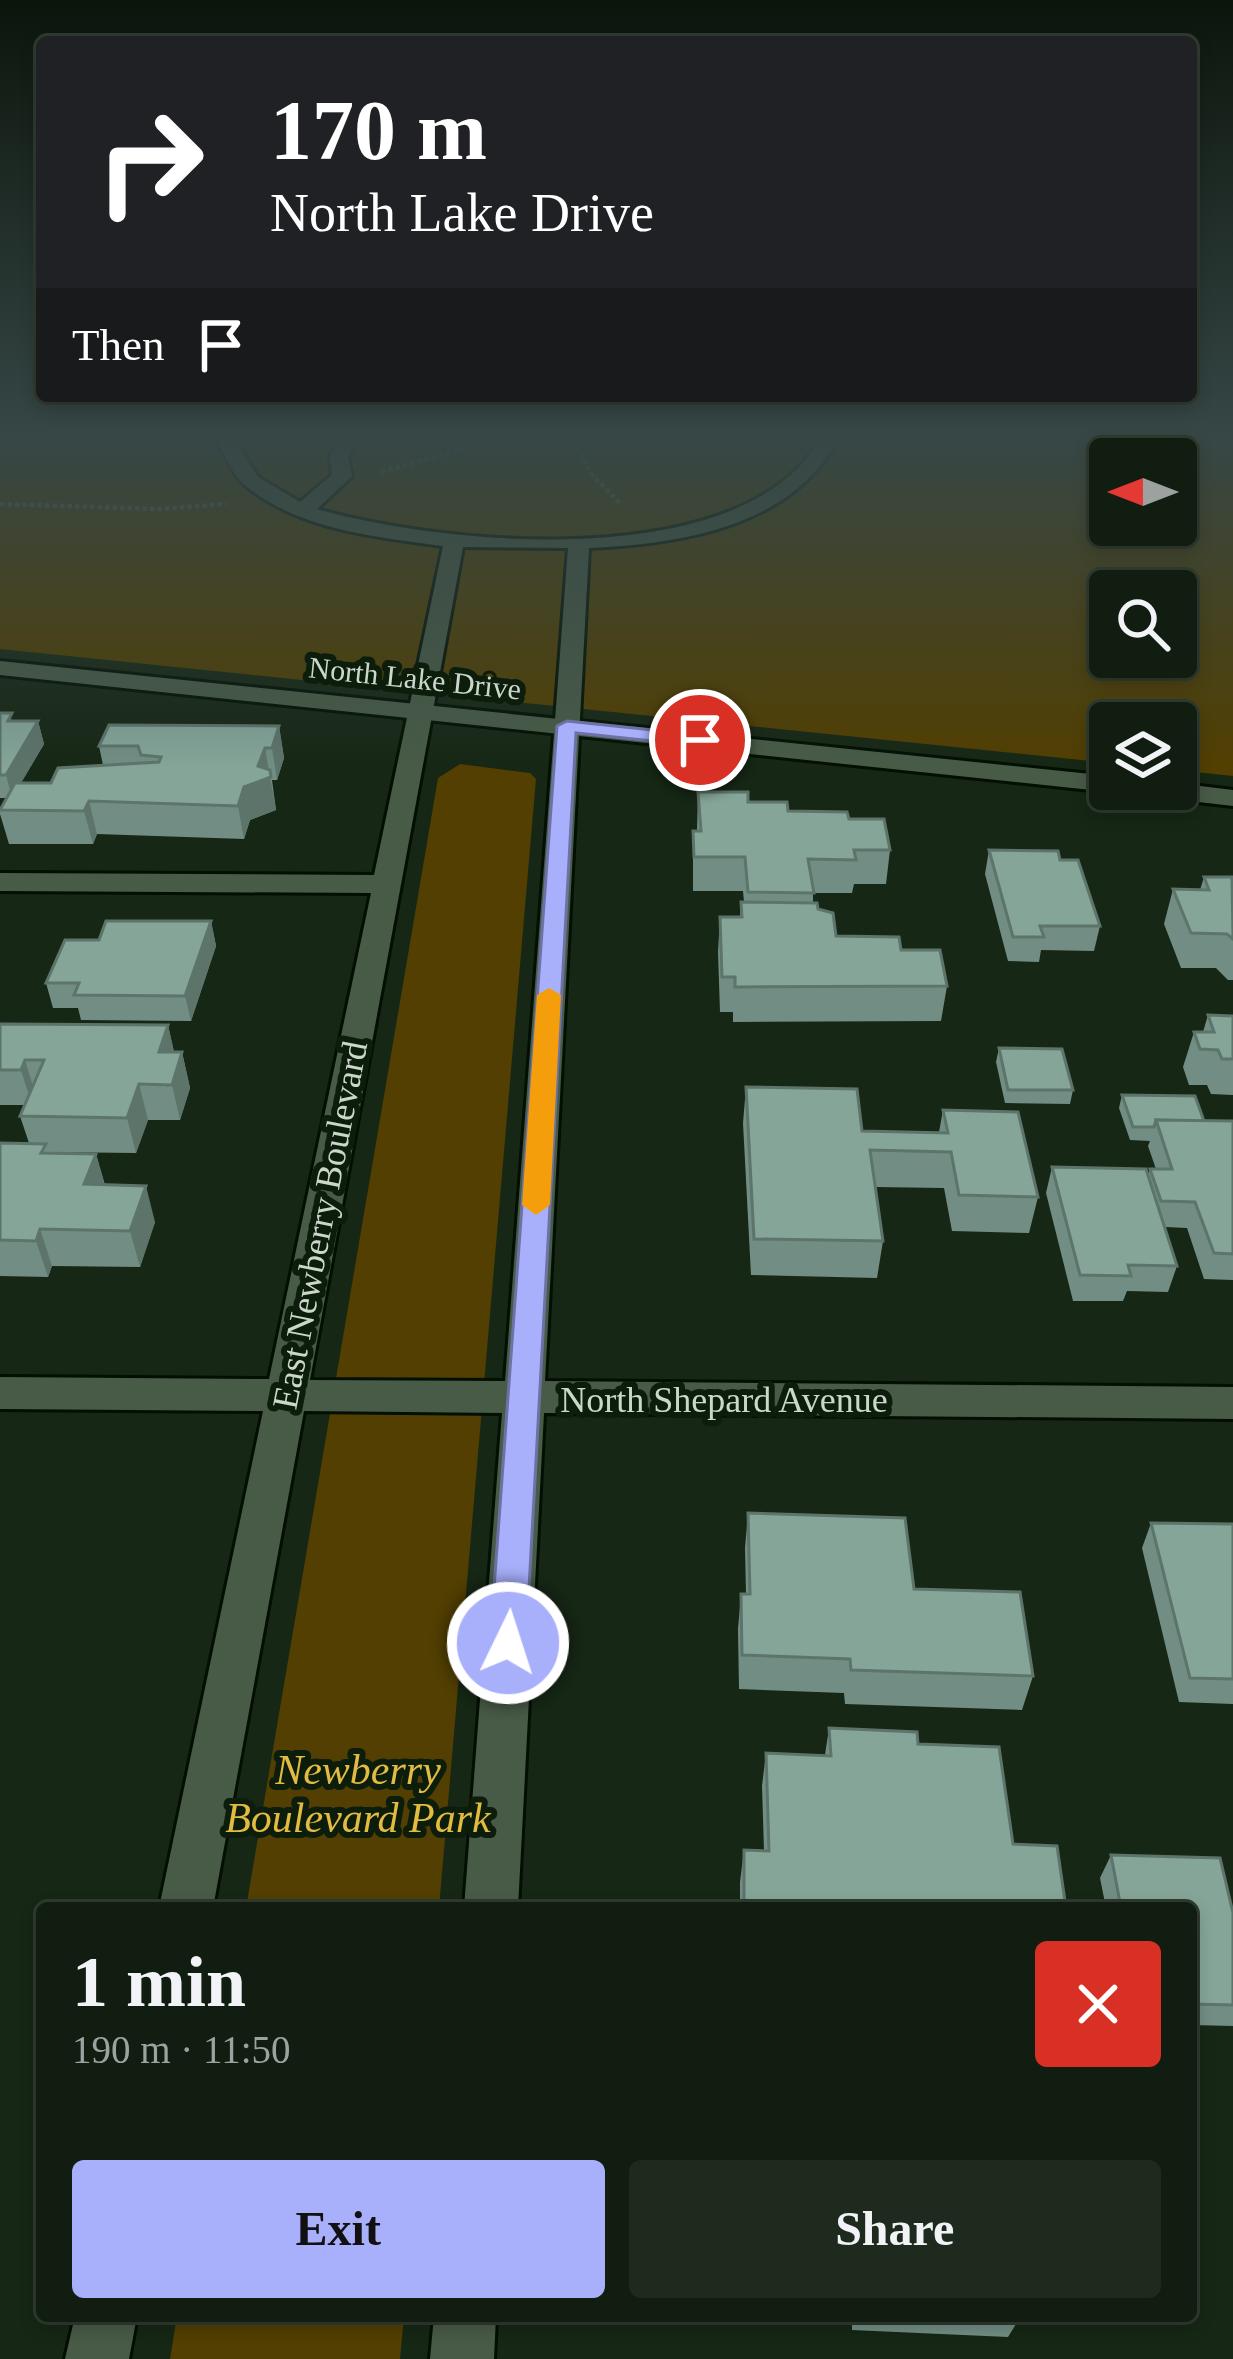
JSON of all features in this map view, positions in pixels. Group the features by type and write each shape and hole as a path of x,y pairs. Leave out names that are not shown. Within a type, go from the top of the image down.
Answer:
{"street":[{"name":"East Newberry Boulevard","path":"187,1902 453,549"},
{"path":"491,1902 579,549"},
{"name":"North Lake Drive","path":"0,668 1089,782"},
{"path":"1197,794 1233,798"},
{"path":"0,882 387,884"},
{"name":"North Shepard Avenue","path":"0,1393 1233,1403"},
{"path":"98,2359 105,2322"},
{"path":"462,2359 465,2322"}],"green space":[{"path":"0,549 1233,549 1233,776 1197,772 1197,702 1089,702 1089,761 0,649"},
{"name":"Newberry Boulevard Park","path":"460,764 530,773 536,779 440,1902 247,1902 438,778"},
{"path":"176,2322 403,2322 400,2359 170,2359"}],"building":[{"path":"0,713 12,713 8,721 38,721 6,775 0,775"},
{"path":"109,725 279,726 272,748 265,748 258,766 270,770 271,777 244,787 238,806 89,801 84,811 0,810 15,783 51,783 58,768 159,762 161,757 141,755 138,746 99,746"},
{"path":"698,792 748,792 748,802 787,802 788,811 847,812 849,819 884,819 890,850 854,850 856,860 808,859 814,893 748,892 745,857 694,857 693,831 701,831"},
{"path":"989,850 1058,851 1060,860 1078,860 1100,926 1040,926 1044,937 1013,937"},
{"path":"1204,877 1232,877 1233,939 1227,934 1191,933 1173,889 1209,890"},
{"path":"741,902 817,903 818,909 833,913 836,936 899,937 901,950 940,950 947,986 735,987 735,977 722,977 720,917 742,917"},
{"path":"106,921 211,921 185,996 74,995 79,983 46,983 65,940 99,940"},
{"path":"1208,1015 1233,1016 1233,1059 1222,1059 1218,1050 1200,1049 1194,1032 1214,1032"},
{"path":"0,1024 168,1025 159,1052 182,1052 172,1085 139,1084 127,1118 20,1116 44,1060 25,1060 21,1070 0,1070"},
{"path":"999,1048 1062,1049 1073,1090 1008,1090"},
{"path":"746,1087 857,1089 862,1131 948,1133 943,1110 1018,1112 1038,1197 959,1195 951,1152 870,1150 883,1241 754,1239"},
{"path":"1122,1095 1195,1096 1204,1121 1156,1120 1154,1127 1133,1127"},
{"path":"1156,1120 1233,1121 1233,1254 1214,1253 1195,1202 1161,1201 1150,1169 1172,1169"},
{"path":"0,1143 46,1144 41,1153 96,1154 84,1184 146,1186 130,1231 40,1229 36,1241 0,1240"},
{"path":"1052,1167 1146,1169 1177,1266 1128,1265 1131,1276 1080,1275"},
{"path":"748,1513 905,1518 914,1589 1020,1592 1033,1676 851,1670 850,1659 742,1655 741,1594 750,1594"},
{"path":"1151,1523 1233,1524 1233,1679 1190,1678"},
{"path":"829,1728 917,1732 918,1744 999,1747 1013,1844 1057,1846 1065,1902 744,1902 744,1850 769,1851 766,1753 831,1756"},
{"path":"1111,1855 1220,1858 1233,1913 1233,2005 1197,2004 1197,1902 1120,1902"}],"slow traffic":[{"path":"536,1205 549,995"}],"route":[{"path":"508,1643 567,726 700,740"}]}
